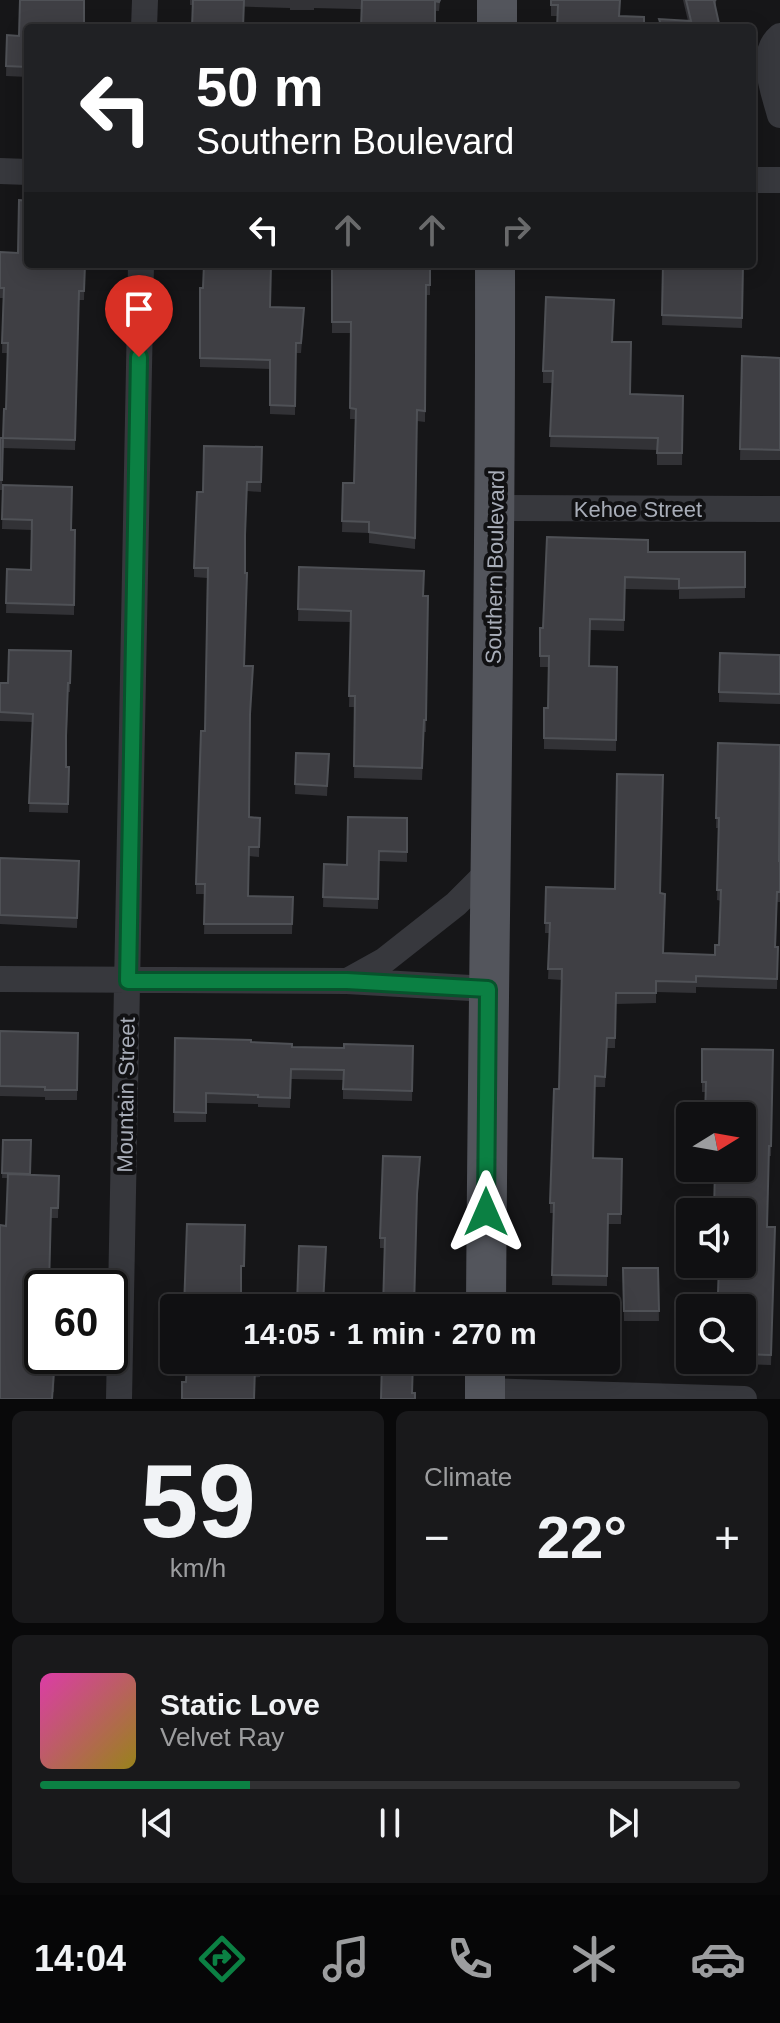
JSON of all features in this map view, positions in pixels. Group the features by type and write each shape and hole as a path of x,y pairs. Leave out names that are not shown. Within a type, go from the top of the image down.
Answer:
{"main road":[{"path":"497,0 497,24"},
{"name":"Southern Boulevard","path":"486,1294 496,508 495,268"}],"street":[{"path":"144,24 145,0"},
{"path":"776,39 768,67 780,115"},
{"path":"0,171 24,172"},
{"path":"756,180 780,180"},
{"name":"Mountain Street","path":"119,1399 141,268"},
{"name":"Kehoe Street","path":"496,508 780,509"},
{"path":"347,981 385,960 456,904 490,870"},
{"path":"0,979 347,981 488,989"},
{"path":"485,1383 744,1399"}],"building":[{"path":"20,0 84,0 84,24 24,24 24,67 6,66 7,35 19,36"},
{"path":"193,0 244,0 243,24 192,24"},
{"path":"362,0 440,0 435,1 435,24 361,24"},
{"path":"551,0 620,0 619,16 644,17 644,24 557,24 558,5 551,5"},
{"path":"686,0 716,0 719,24 661,24 659,19 691,21"},
{"path":"19,200 24,201 24,268 85,268 84,291 79,291 75,440 3,438 8,343 2,343 4,288 0,288 0,252 18,253"},
{"path":"204,268 271,268 270,307 304,308 301,343 296,343 295,406 270,405 270,360 200,358 200,288 203,288"},
{"path":"332,268 430,268 430,285 426,285 425,411 417,410 415,538 369,532 369,522 342,521 343,483 354,483 356,409 350,408 351,322 332,322"},
{"path":"663,268 743,268 742,318 662,315"},
{"path":"546,297 614,300 612,342 631,342 630,394 683,396 682,453 657,453 658,438 550,436 553,371 543,371"},
{"path":"742,356 780,358 780,450 740,449"},
{"path":"0,438 3,438 2,480 0,480"},
{"path":"204,446 262,447 261,482 247,482 245,535 244,666 253,666 249,817 260,818 259,847 249,847 248,896 293,897 292,924 204,924 205,884 196,884 201,731 205,731 208,568 194,568 197,492 203,492"},
{"path":"3,485 72,487 74,605 6,603 7,569 31,570 32,520 2,519"},
{"path":"547,537 648,540 648,552 745,552 745,587 679,588 679,579 625,577 624,620 590,619 589,666 617,667 616,740 544,738 549,656 540,656 540,628 543,628"},
{"path":"299,567 424,571 423,596 428,596 422,768 354,766 355,696 349,696 351,611 298,609"},
{"path":"9,650 71,651 66,736 68,804 29,803 33,714 0,712 0,683 8,683"},
{"path":"720,653 780,655 780,694 719,692"},
{"path":"718,743 780,745 780,892 777,892 775,947 778,947 777,979 696,976 696,982 656,981 656,993 616,993 615,1038 607,1038 605,1077 595,1076 593,1158 622,1159 621,1214 608,1214 607,1276 552,1275 554,1203 550,1203 554,1089 559,1089 562,969 548,969 550,923 545,923 546,887 615,889 617,774 663,775 660,893 665,894 663,953 715,955 715,945 719,945 721,890 717,890"},
{"path":"296,753 329,754 327,786 295,784"},
{"path":"348,817 407,818 407,852 379,851 378,899 323,897 324,864 347,865"},
{"path":"0,858 79,861 77,918 0,915"},
{"path":"0,1031 78,1033 77,1090 0,1086"},
{"path":"175,1038 251,1040 292,1044 292,1047 344,1048 344,1044 413,1046 412,1091 343,1089 344,1070 291,1069 290,1098 206,1093 206,1113 174,1112"},
{"path":"702,1049 773,1050 767,1227 775,1227 771,1355 756,1354 756,1294 710,1294 718,1293 719,1278 756,1278 756,1198 714,1198 715,1182 756,1182 756,1102 705,1102 706,1082 702,1082"},
{"path":"3,1140 31,1140 30,1174 2,1173"},
{"path":"383,1156 420,1157 414,1294 383,1294 385,1238 380,1238"},
{"path":"8,1174 59,1176 58,1208 51,1208 49,1270 24,1270 24,1374 54,1374 52,1399 0,1399 0,1225 6,1226"},
{"path":"187,1224 245,1225 241,1294 184,1294"},
{"path":"299,1246 326,1247 324,1294 297,1294"},
{"path":"623,1268 658,1268 659,1311 624,1311"},
{"path":"186,1374 255,1374 254,1399 182,1399 182,1382 186,1382"},
{"path":"382,1374 413,1374 412,1393 415,1393 415,1399 381,1399"}],"route":[{"path":"139,357 128,981 347,981 488,989 486,1212"}]}
